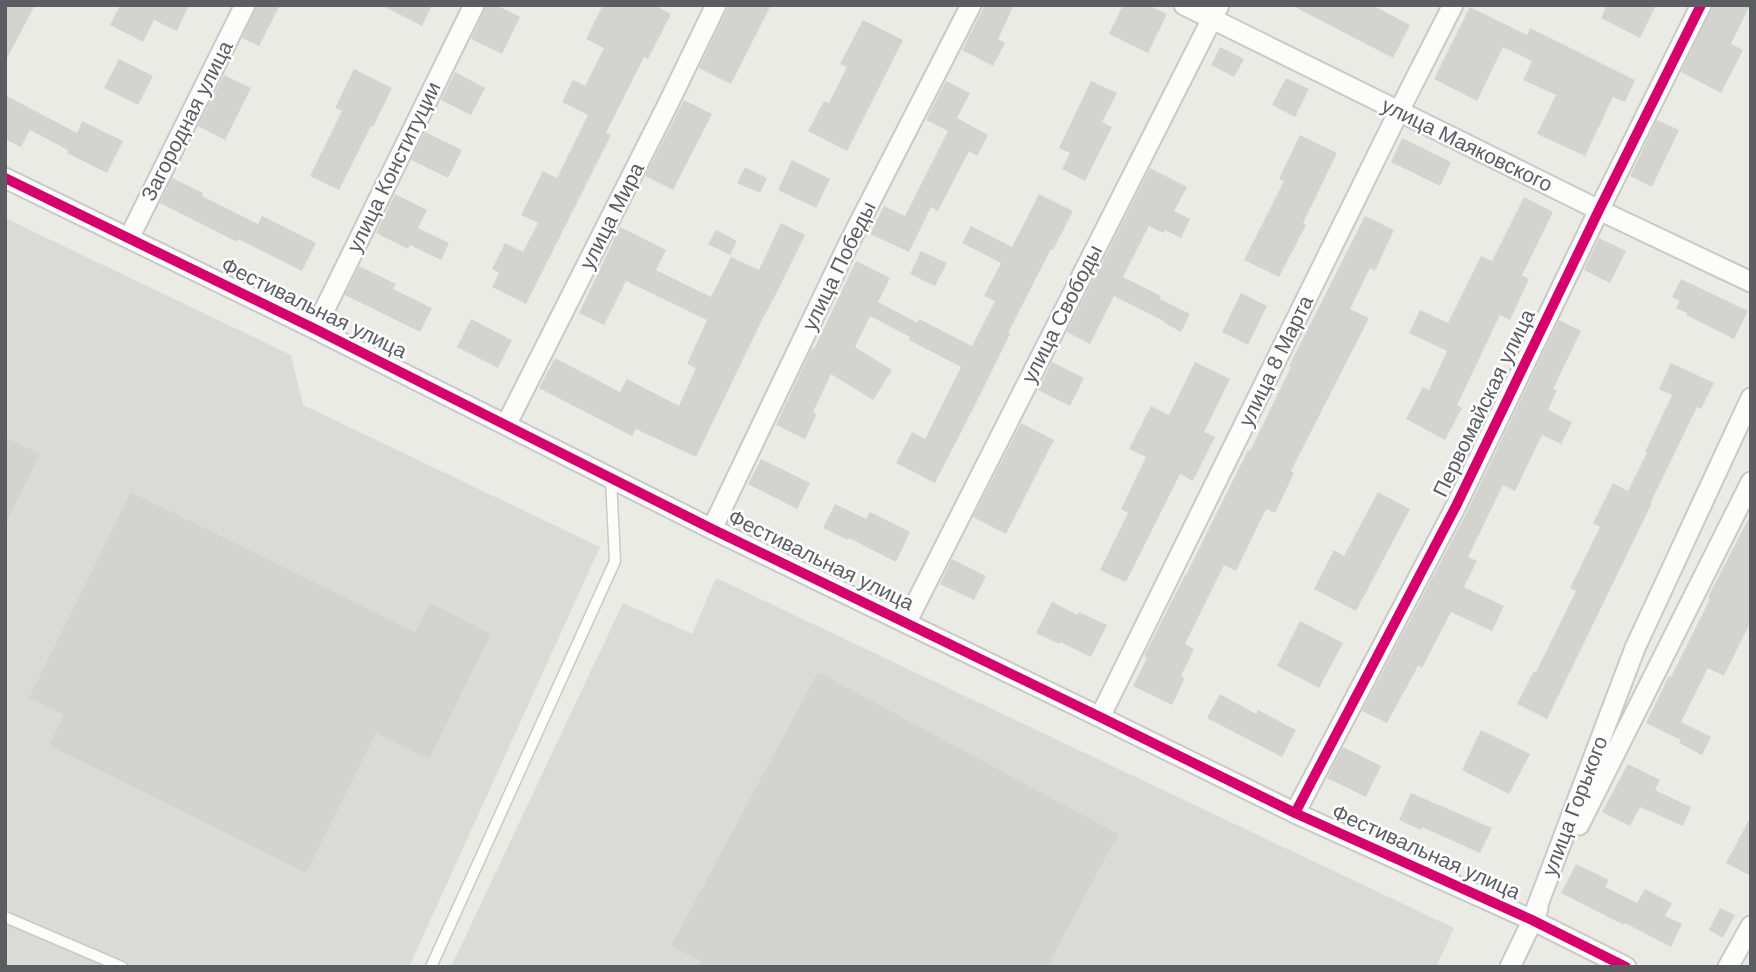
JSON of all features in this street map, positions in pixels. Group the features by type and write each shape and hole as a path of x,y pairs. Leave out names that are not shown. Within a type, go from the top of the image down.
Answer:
{"street":[{"name":"Загородная улица","path":"129,238 245,5"},
{"name":"улица Конституции","path":"315,329 474,5"},
{"name":"улица Мира","path":"506,425 716,5"},
{"name":"улица Победы","path":"712,529 849,243 971,5"},
{"name":"улица Маяковского","path":"1184,5 1215,12 1399,111 1751,282"},
{"name":"улица 8 Марта","path":"1100,717 1453,5"},
{"name":"Первомайская улица","path":"1295,813 1456,506 1701,5"},
{"name":"улица Свободы","path":"906,623 1215,12"},
{"name":"Фестивальная улица","path":"5,178 315,329 712,529 1295,813 1532,920 1626,967"},
{"name":"улица Горького","path":"1532,920 1635,648 1751,398"},
{"name":"улица Горького","path":"1532,920 1751,482"},
{"path":"1510,967 1532,920"},
{"path":"1728,967 1751,926"}],"lane":[{"path":"431,967 615,561 611,478"},
{"path":"5,917 122,967"}],"shaded area":[{"path":"5,218 291,355 303,405 600,547 409,967 5,967"},
{"path":"716,578 1454,928 1436,967 451,967 623,603 692,634"}],"building":[{"path":"5,5 35,5 5,62"},
{"path":"120,5 189,5 177,31 154,20 143,42 110,25"},
{"path":"257,5 280,5 259,46 242,38"},
{"path":"381,5 432,5 422,26"},
{"path":"486,5 496,5 520,17 502,54 471,39"},
{"path":"603,5 654,5 671,14 648,59 644,57 606,133 611,135 526,304 492,287 499,273 492,269 505,243 523,252 538,223 521,215 543,171 557,178 588,115 562,102 573,80 585,86 604,48 586,39"},
{"path":"729,5 771,5 731,84 699,68"},
{"path":"985,5 1014,5 998,39 1005,43 993,66 962,50"},
{"path":"1123,5 1148,5 1167,14 1148,53 1109,34"},
{"path":"1291,5 1372,5 1410,25 1393,58"},
{"path":"1607,5 1656,5 1640,38 1601,18"},
{"path":"1713,5 1750,5 1731,44 1743,50 1721,93 1681,72"},
{"path":"1470,7 1527,35 1530,28 1635,80 1625,102 1613,97 1585,156 1537,134 1556,95 1523,80 1532,61 1503,47 1477,101 1434,79"},
{"path":"863,20 903,40 847,151 808,131 824,101 829,103 847,67 840,64"},
{"path":"1220,47 1244,59 1234,77 1211,65"},
{"path":"119,59 153,76 138,105 104,88"},
{"path":"354,69 392,88 339,190 310,176 342,111 335,108"},
{"path":"455,72 485,88 471,115 441,100"},
{"path":"224,75 251,88 225,140 198,126"},
{"path":"1286,78 1309,89 1295,117 1272,105"},
{"path":"946,81 970,93 957,118 988,135 977,156 969,151 938,211 931,207 909,252 870,234 884,206 905,216 948,131 926,120"},
{"path":"1091,81 1117,93 1102,122 1112,127 1085,181 1062,169 1070,153 1059,148"},
{"path":"5,95 77,133 82,121 123,141 107,173 30,130 21,147 5,139"},
{"path":"684,100 712,114 673,190 645,176"},
{"path":"1657,120 1679,130 1652,187 1630,176"},
{"path":"425,132 462,150 448,178 411,160"},
{"path":"1300,135 1337,153 1303,223 1306,225 1279,277 1244,260 1284,181 1279,179"},
{"path":"1402,138 1451,162 1440,186 1391,162"},
{"path":"792,160 830,179 816,208 778,190"},
{"path":"745,167 767,178 760,193 737,183"},
{"path":"1150,168 1187,187 1174,211 1190,219 1181,238 1149,226 1123,277 1190,314 1181,332 1114,296 1090,344 1067,332"},
{"path":"172,178 258,224 262,216 316,243 302,271 160,203"},
{"path":"395,194 427,210 418,228 449,243 441,260 410,245 408,249 376,233"},
{"path":"1039,194 1073,211 1008,333 1010,334 935,483 896,463 912,432 925,439 961,367 870,316 855,347 892,370 873,400 831,374 813,412 817,414 805,439 776,425 856,261 890,278 878,302 972,346 995,301 984,296 1001,263 962,243 971,226 1012,247"},
{"path":"1524,197 1553,212 1522,275 1529,279 1510,320 1500,315 1457,405 1462,408 1445,440 1406,419 1423,387 1429,390 1447,351 1409,333 1420,310 1448,323 1481,256 1492,261"},
{"path":"1365,216 1394,230 1375,271 1370,268 1350,309 1369,318 1291,471 1294,473 1275,513 1266,509 1236,571 1224,565 1185,644 1194,649 1181,676 1185,678 1172,705 1133,686 1147,658 1144,656 1248,450 1250,451 1291,367 1289,366"},
{"path":"781,223 805,235 696,457 636,429 632,436 539,388 555,358 620,392 627,379 679,406 696,368 687,364 707,320 626,281 604,325 579,313 620,227 666,250 656,270 711,297 731,257 759,270"},
{"path":"716,230 737,241 730,255 708,244"},
{"path":"1599,238 1626,251 1610,283 1584,270"},
{"path":"921,251 947,263 935,286 910,274"},
{"path":"359,266 396,284 393,289 432,308 420,332 345,295"},
{"path":"1681,279 1748,311 1734,339 1676,308 1680,301 1672,297"},
{"path":"1241,293 1267,306 1248,345 1222,332"},
{"path":"471,319 512,340 498,368 457,347"},
{"path":"1559,320 1581,331 1553,389 1557,390 1548,410 1572,422 1561,444 1542,435 1515,491 1503,485 1468,557 1477,561 1464,587 1504,606 1492,631 1451,612 1422,668 1418,666 1387,723 1362,711 1467,512"},
{"path":"1052,362 1084,378 1070,406 1038,390"},
{"path":"1195,362 1230,379 1204,432 1215,437 1193,481 1180,474 1126,582 1100,570 1128,513 1121,509 1146,457 1129,449 1151,406 1169,415"},
{"path":"1671,363 1714,383 1701,409 1697,407 1547,719 1517,704 1576,591 1570,588 1600,527 1593,523 1613,483 1628,491 1647,453 1645,452 1672,395 1659,389"},
{"path":"1021,423 1054,440 1006,534 973,517"},
{"path":"5,437 40,454 5,525"},
{"path":"761,459 810,483 797,509 748,484"},
{"path":"131,492 415,632 430,603 491,634 429,759 376,733 306,873 49,745 64,715 29,698"},
{"path":"1378,492 1410,509 1356,611 1314,589 1334,550 1344,556"},
{"path":"835,504 866,519 870,512 910,532 896,562 823,528"},
{"path":"1751,514 1751,621 1724,676 1708,668 1681,722 1711,737 1702,755 1679,743 1681,740 1646,723"},
{"path":"952,559 986,576 974,600 940,584"},
{"path":"1052,602 1107,625 1091,657 1036,633"},
{"path":"1300,621 1343,643 1319,688 1277,666"},
{"path":"818,672 1118,834 1047,967 698,967 701,961 671,946"},
{"path":"1220,694 1256,714 1258,710 1296,730 1282,757 1207,718"},
{"path":"1481,730 1530,754 1509,794 1462,770"},
{"path":"1343,747 1381,766 1366,797 1327,778"},
{"path":"1628,764 1660,780 1655,790 1691,807 1683,826 1640,807 1630,826 1602,812"},
{"path":"1411,793 1492,828 1480,853 1422,827 1421,830 1399,820"},
{"path":"1751,816 1751,876 1726,863"},
{"path":"1576,864 1609,880 1605,887 1637,903 1645,889 1672,903 1665,916 1682,924 1671,947 1561,893"},
{"path":"1720,908 1735,915 1723,938 1709,930"}],"cycle path":[{"path":"1295,813 1456,506 1701,5"},
{"path":"5,178 315,329 712,529 1295,813 1532,920 1626,967"}]}
